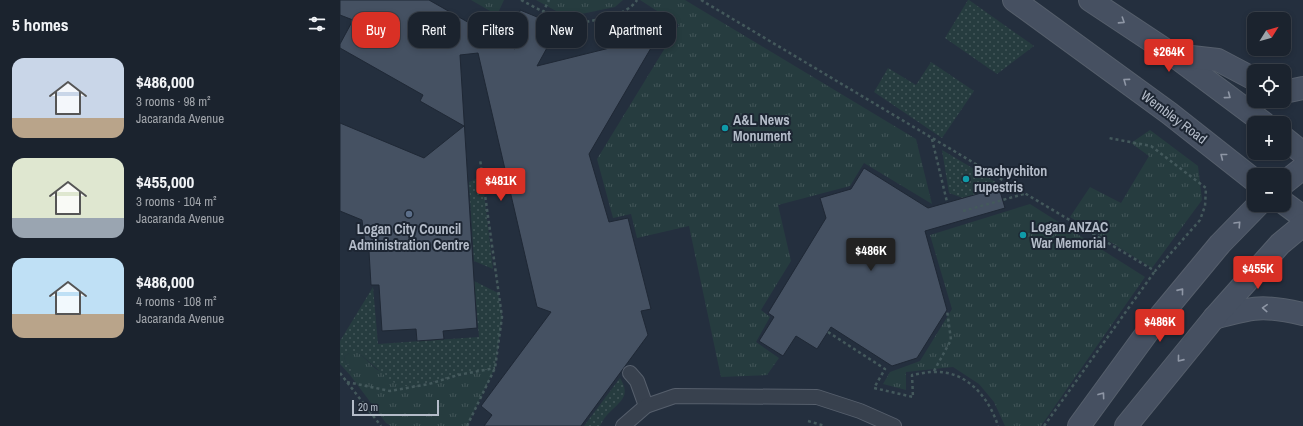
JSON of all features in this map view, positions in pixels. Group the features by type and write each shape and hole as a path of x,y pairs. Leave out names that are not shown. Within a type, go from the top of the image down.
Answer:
{"street":[{"name":"Wembley Road","path":"1014,0 1169,113 1247,174"},
{"path":"1090,0 1173,55 1255,116"},
{"path":"1173,55 1218,60 1247,75"},
{"path":"1291,91 1303,88"},
{"path":"1291,143 1303,152"},
{"path":"1291,177 1303,168"},
{"path":"1291,208 1303,217"},
{"path":"1079,426 1152,326 1220,244 1251,212"},
{"path":"1126,426 1214,318 1280,244 1303,225"},
{"path":"1214,318 1241,310 1261,307 1303,314"}],"lane":[{"path":"630,374 637,381 646,406"},
{"path":"623,426 646,406 675,396 817,397 860,411 894,426"}],"path":[{"path":"521,0 544,12 549,0"},
{"path":"587,21 622,13 634,5 637,0"},
{"path":"701,0 1155,271"},
{"path":"1044,426 1155,271 1200,220 1205,206 1206,188 1151,146 1110,138"},
{"path":"932,139 946,202"},
{"path":"467,426 495,368 502,317 480,159"},
{"path":"963,211 1024,194"},
{"path":"934,371 951,340 947,310"},
{"path":"828,332 885,369 874,388 913,397 912,375 934,371 957,375 977,389 990,404 998,426"},
{"path":"347,382 390,391 429,384 458,375 495,368"},
{"path":"340,373 381,426"}],"green space":[{"path":"471,0 504,0 498,12 492,12"},
{"path":"536,0 623,0 615,7 587,13 558,12"},
{"path":"640,0 685,0 916,139 932,204 864,163 850,186 778,205 791,261 761,310 770,317 756,342 779,358 767,375 721,377 689,226 637,238 631,214 613,218 597,159 665,48 676,48 676,30 679,25 676,23 676,12 659,12"},
{"path":"968,0 1034,46 997,74 945,38"},
{"path":"931,62 974,91 942,138 874,92 888,68 916,85"},
{"path":"1150,130 1198,166 1202,200 1152,268 1070,217 1090,187 1121,203 1149,156 1131,143"},
{"path":"942,150 1006,188 963,198 949,193"},
{"path":"482,176 493,269 474,261 469,182"},
{"path":"1030,204 1145,277 1041,426 1005,426 994,402 979,384 953,367 906,372 906,390 883,384 890,372 920,361 952,309 930,235"},
{"path":"474,281 498,293 502,317 495,368 409,387 392,382 359,353 349,353 344,357 346,363 351,369 350,375 340,364 340,341 373,287 378,344 479,337"},
{"path":"349,353 359,353 376,369 409,387 495,368 467,426 391,426 386,423 350,375 351,369 346,363 344,357"},
{"path":"620,378 625,390 620,403 606,416 600,426 584,426"}],"building":[{"name":"Logan City Council Administration Centre","path":"340,0 429,0 450,12 408,12 408,48 460,48 460,18 468,22 468,48 515,49 528,48 528,13 536,17 536,48 547,48 537,66 610,48 651,48 589,154 609,222 628,218 651,309 641,311 648,335 581,426 484,426 492,415 481,406 551,312 537,307 478,53 460,55 477,328 443,331 444,339 417,341 416,329 382,331 379,285 371,285 369,251 365,243 362,220 340,211 340,123 424,158 464,126 420,101 423,95 340,48 340,44 352,22 352,48 400,48 400,12 352,12 352,20 340,15"},
{"path":"864,168 928,208 999,188 1005,208 925,231 947,310 917,358 892,366 831,327 817,349 796,336 783,356 759,341 774,317 768,313 826,218 820,198 851,189"}],"place":[{"name":"A&L News Monument","path":"725,128"},
{"name":"Brachychiton rupestris","path":"966,179"},
{"name":"Logan City Council Administration Centre","path":"409,214"},
{"name":"Logan ANZAC War Memorial","path":"1023,235"}]}
